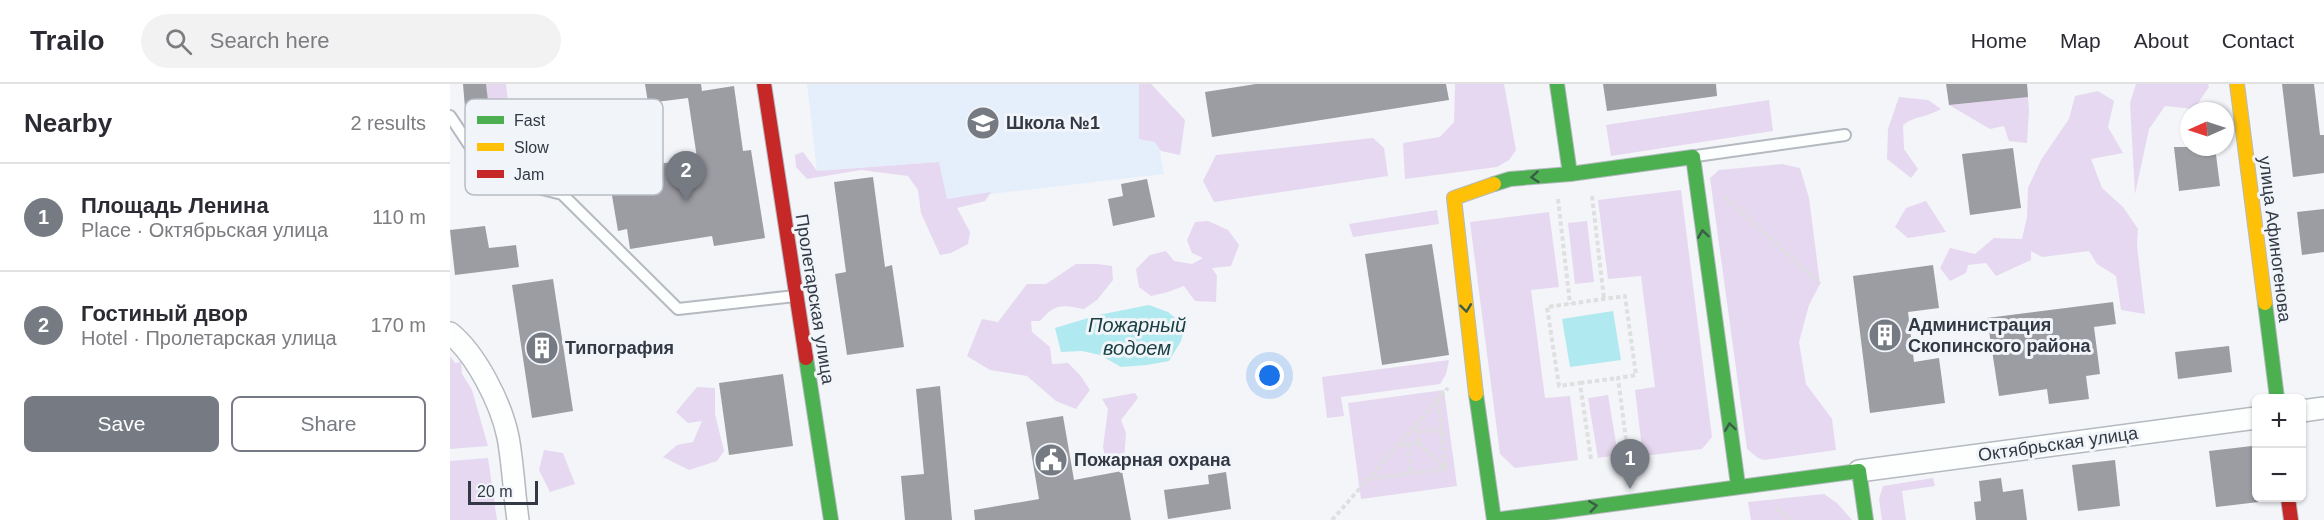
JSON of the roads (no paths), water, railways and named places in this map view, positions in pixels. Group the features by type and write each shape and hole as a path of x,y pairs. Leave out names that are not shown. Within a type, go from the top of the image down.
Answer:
{"street":[{"name":"Пролетарская улица","path":"764,84 831,520"},
{"path":"1557,84 1570,174"},
{"name":"улица Афиногенова","path":"2237,84 2276,394"},
{"path":"1738,485 1693,162 1510,179 1454,198 1494,520 1738,485 1859,471 1866,520"},
{"path":"450,333 463,344 488,384 507,436 518,520"},
{"path":"2306,410 2324,408"},
{"name":"Октябрьская улица","path":"1859,471 2252,419"},
{"path":"2289,502 2291,520"}],"lane":[{"path":"450,116 465,138"},
{"path":"1693,162 1845,135"},
{"path":"563,195 678,309 796,296"}],"water":[{"name":"Пожарный водоем","path":"1149,305 1168,312 1185,326 1181,341 1169,361 1121,367 1100,355 1082,351 1061,352 1055,328 1098,315"},
{"path":"1613,311 1621,360 1570,367 1562,319"}],"place":[{"name":"Школа №1","path":"983,123"},
{"name":"Гостиный двор","path":"686,201"},
{"name":"Администрация Скопинского района","path":"1885,335"},
{"name":"Типография","path":"542,348"},
{"name":"Пожарная охрана","path":"1051,460"},
{"name":"Площадь Ленина","path":"1630,489"}]}
